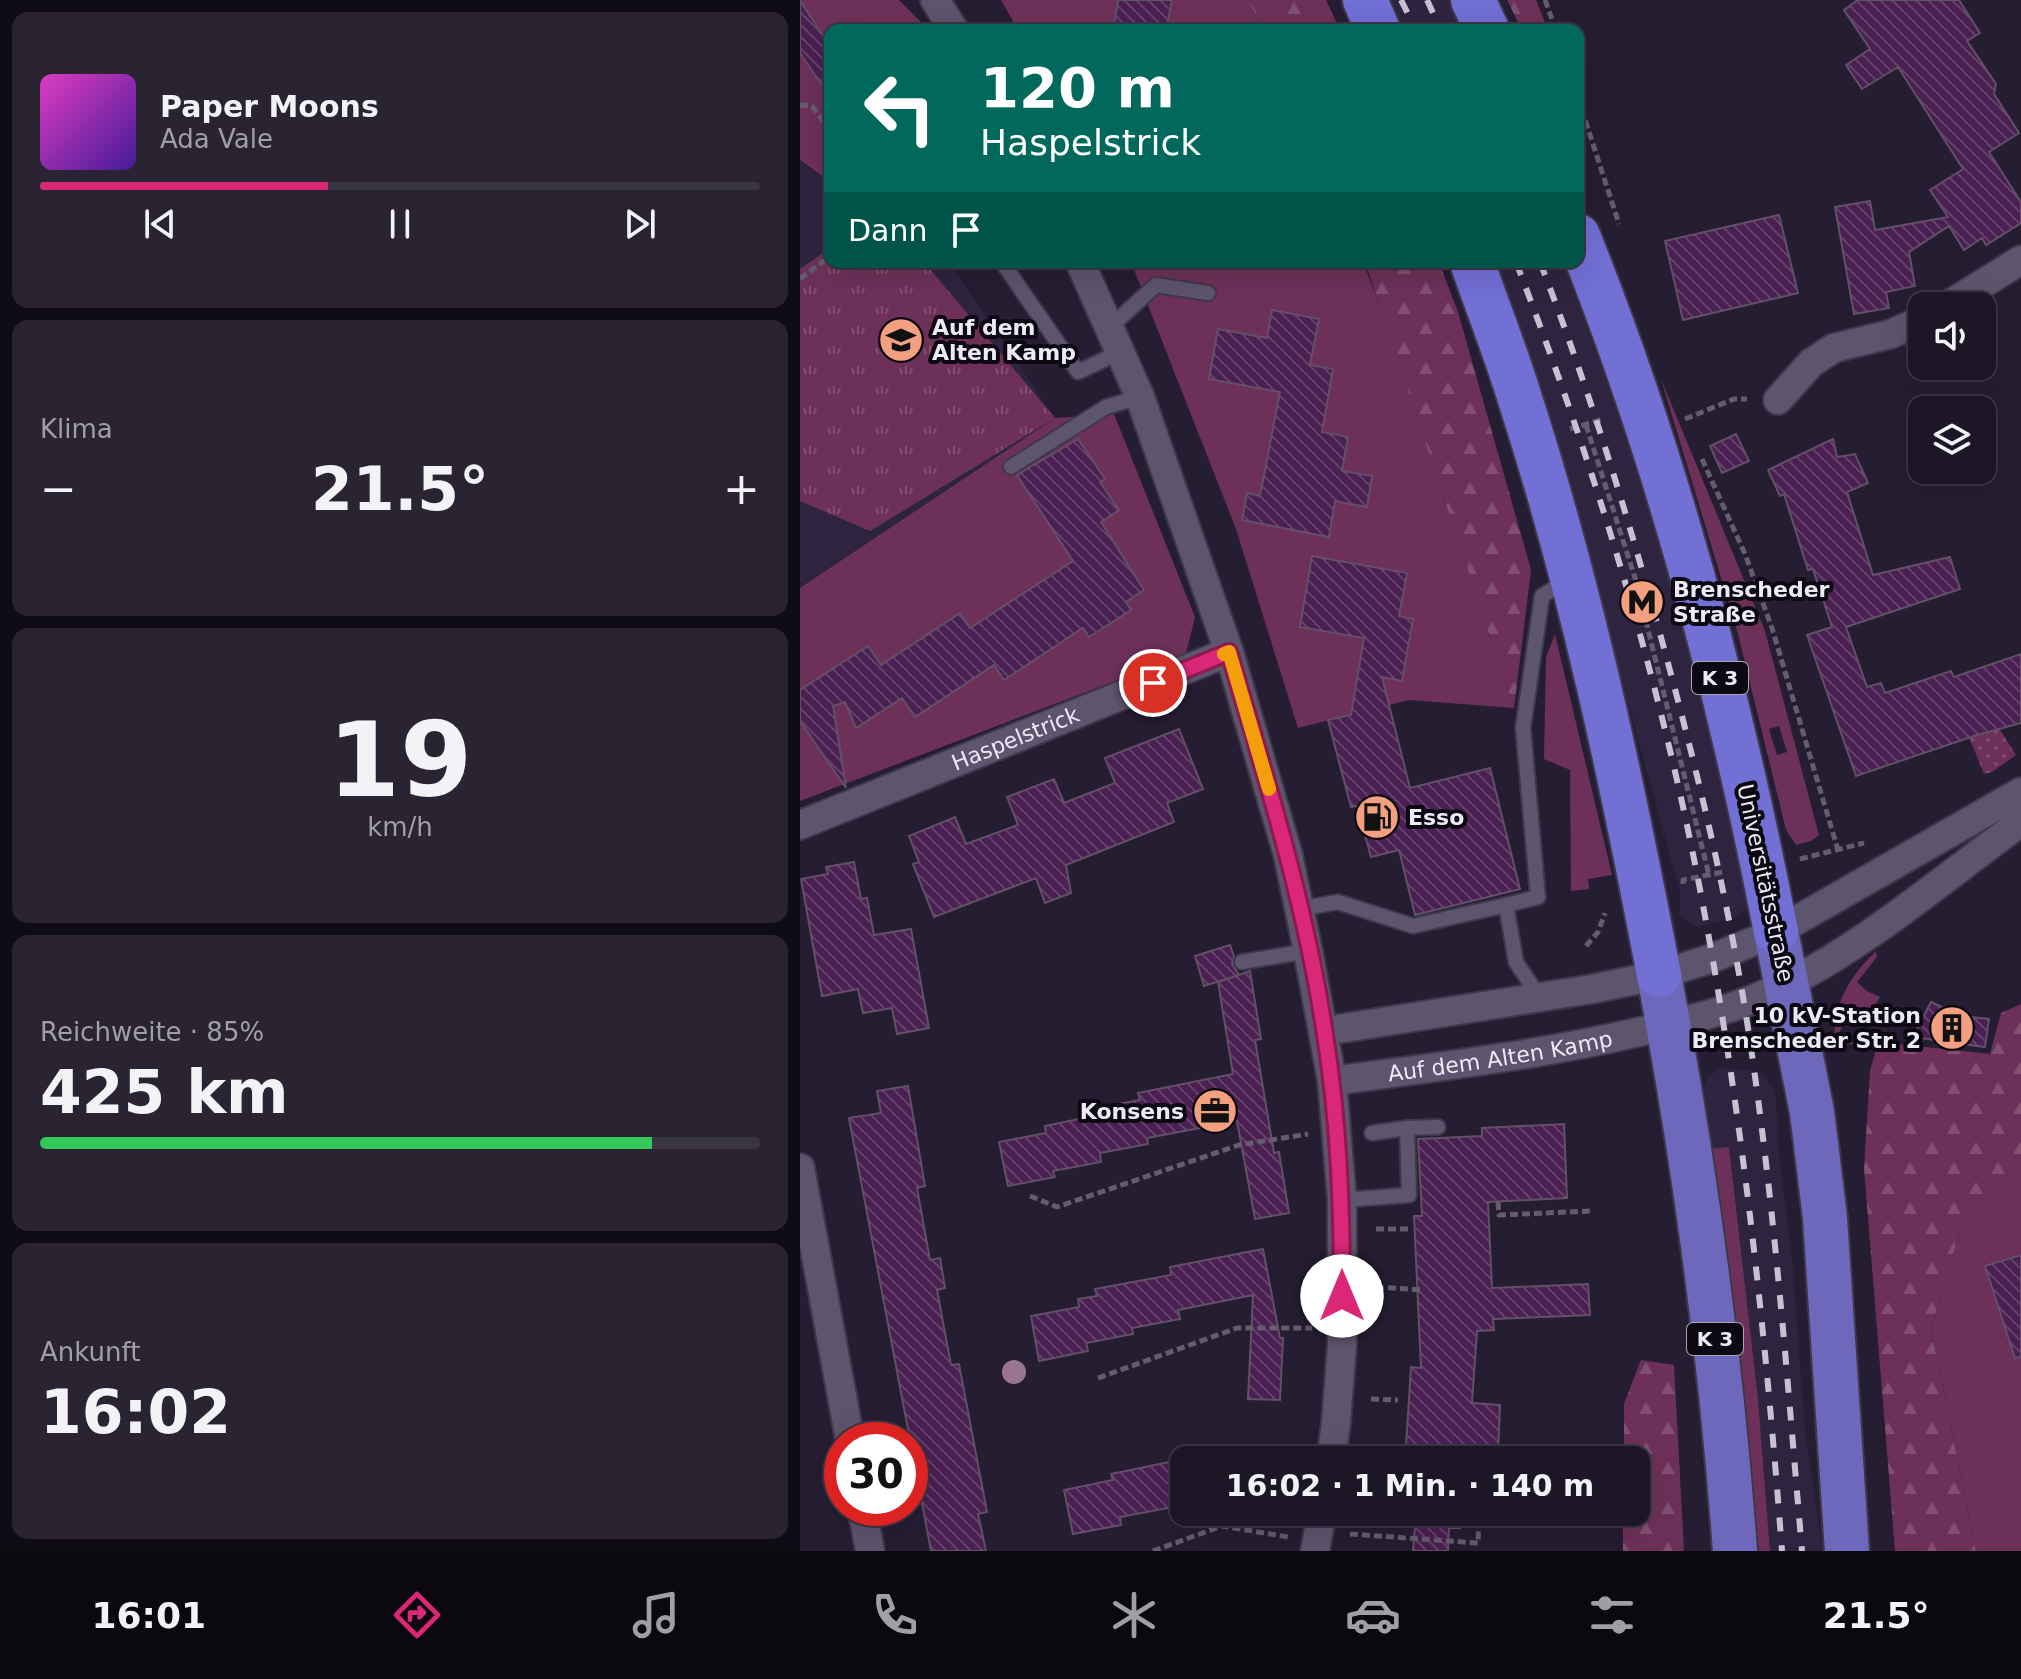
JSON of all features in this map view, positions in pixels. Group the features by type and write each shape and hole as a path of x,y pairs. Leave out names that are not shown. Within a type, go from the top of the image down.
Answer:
{"highway":[{"path":"1365,0 1375,24"},
{"path":"1473,0 1484,24"},
{"name":"Universitätsstraße","path":"1584,253 1632,386 1696,585 1733,728 1776,932"},
{"name":"K 3","path":"1474,268 1521,400 1571,578 1615,755 1659,975"}],"main road":[{"name":"Universitätsstraße","path":"1776,932 1812,1112 1825,1218 1847,1551"},
{"name":"K 3","path":"1659,975 1711,1308 1726,1429 1735,1551"}],"street":[{"path":"935,0 950,24"},
{"path":"1970,292 2021,260"},
{"path":"1083,268 1140,397 1229,652 1288,855 1325,1031 1337,1129 1342,1200 1342,1328 1333,1446"},
{"path":"1778,400 1811,363 1834,348 1891,334 1908,326"},
{"name":"Haspelstrick","path":"800,825 1229,652"},
{"path":"1325,1031 1540,998 1659,975 1735,950 1776,932 2021,792"},
{"path":"1669,1025 1744,1003 1787,983 1874,929 2021,822"},
{"name":"Auf dem Alten Kamp","path":"1332,1081 1573,1046 1669,1025"},
{"path":"800,1168 847,1422"},
{"path":"865,1526 870,1551"}],"lane":[{"path":"1006,268 1078,372 1114,340 1156,285 1208,293"},
{"path":"1011,467 1106,407 1140,397"},
{"path":"1299,909 1338,902 1413,926 1538,897 1523,728 1542,596 1571,578"},
{"path":"1506,905 1516,962 1540,998"},
{"path":"1242,962 1308,951"},
{"path":"1372,1133 1438,1127"},
{"path":"1342,1200 1409,1195 1407,1128"}],"path":[{"path":"1545,0 1554,24"},
{"path":"800,105 812,106 824,122"},
{"path":"1584,117 1623,238"},
{"path":"800,279 824,261"},
{"path":"1684,419 1734,399 1778,400"},
{"path":"1679,407 1690,432"},
{"path":"1563,432 1611,416"},
{"path":"1586,425 1636,581 1709,875"},
{"path":"1586,946 1598,932 1605,909 1686,896 1683,880 1764,868 1838,850 1772,628 1745,554 1696,446"},
{"path":"1030,1196 1057,1207 1239,1145 1337,1129"},
{"path":"1498,1202 1499,1215 1591,1211"},
{"path":"1376,1229 1409,1229"},
{"path":"1376,1287 1424,1290"},
{"path":"1098,1378 1237,1328 1342,1328"},
{"path":"1371,1399 1398,1400"},
{"path":"1153,1551 1222,1526 1478,1543 1479,1526"}],"shaded area":[{"path":"1385,0 1447,0 1459,24 1395,24"},
{"name":"Auf dem Alten Kamp","path":"800,161 824,179 824,268 953,268 1055,418 800,589"},
{"path":"1492,268 1564,268 1569,279 1613,400 1678,602 1727,792 1739,860 1749,890 1749,905 1738,917 1698,927 1680,913 1680,892 1562,462"},
{"path":"1722,1067 1763,1073 1774,1089 1792,1258 1805,1430 1823,1551 1770,1551 1758,1399 1729,1148 1709,1149 1699,1098 1708,1076"}],"green space":[{"path":"800,0 899,0 923,24 824,24 824,178 800,160"},
{"path":"1001,0 1248,0 1261,24 1015,24"},
{"path":"1248,0 1326,0 1337,24 1261,24"},
{"path":"1507,0 1536,0 1546,24 1519,24"},
{"name":"Auf dem Alten Kamp","path":"824,252 824,268 929,268 1055,418 870,531 800,501 800,269"},
{"path":"1133,268 1365,268 1514,708 1409,700 1298,728 1236,529"},
{"path":"1367,268 1441,268 1458,312 1531,570 1514,708"},
{"path":"1661,379 1765,631 1819,835 1811,841 1796,845 1786,830 1738,634","holes":["1779,726 1787,752 1777,755 1769,729"]},
{"path":"1114,414 1195,617 1186,654 800,801 800,588 1055,418"},
{"path":"1555,634 1612,875 1588,879 1589,889 1571,891 1570,770 1544,759 1546,657"},
{"path":"1999,728 2016,755 1984,774 1969,737"},
{"path":"1876,951 1877,957 1857,982 1880,997 1869,1015 1851,1006 1838,1036 1855,1044 1835,1045 1839,1005 1850,982"},
{"path":"2021,1004 2021,1158 1961,1228 1931,1329 1976,1551 1895,1551 1864,1168 1870,1071 1878,1042 1990,1054 2001,1013"},
{"path":"1729,1147 1758,1399 1770,1551 1758,1551 1742,1383 1709,1149"},
{"path":"2021,1158 2021,1551 1976,1551 1931,1329 1961,1228"},
{"path":"1641,1360 1674,1365 1684,1551 1623,1551 1623,1526 1650,1526 1650,1446 1624,1446 1624,1404"}],"building":[{"path":"1118,0 1172,0 1167,24 1114,24"},
{"path":"1858,0 1959,0 1980,33 1967,41 1996,84 1994,94 2019,133 1989,152 2021,202 2021,223 1986,245 1982,238 1964,250 1949,226 1909,252 1915,286 1886,292 1889,308 1854,314 1835,207 1870,201 1875,230 1948,217 1930,190 1963,169 1898,67 1862,89 1846,65 1870,49 1844,10"},
{"path":"800,1 824,37 824,88 800,53"},
{"path":"1779,215 1798,293 1683,320 1665,241"},
{"path":"1272,310 1319,319 1310,365 1333,369 1322,432 1348,437 1342,471 1372,476 1367,507 1335,501 1329,537 1242,520 1247,493 1260,496 1280,392 1209,379 1218,329 1267,338"},
{"path":"1736,434 1749,461 1722,473 1710,446"},
{"path":"1078,439 1105,479 1100,482 1119,510 1101,522 1144,590 1126,602 1131,610 1089,637 1083,628 1004,680 994,665 915,717 902,698 856,728 845,702 833,706 846,788 800,721 800,690 868,646 881,665 960,613 970,628 1073,561 1017,475"},
{"path":"1833,439 1837,457 1855,454 1868,483 1847,492 1873,575 1950,557 1960,589 1846,627 1867,687 1881,683 1885,693 1951,671 1954,677 2021,654 2021,723 1856,776 1807,635 1832,627 1813,569 1808,570 1784,494 1780,496 1768,470"},
{"path":"1312,556 1407,573 1399,616 1413,619 1402,681 1382,677 1410,788 1490,768 1520,889 1415,915 1399,850 1371,857 1357,806 1351,807 1328,720 1351,715 1364,638 1300,627"},
{"path":"1179,729 1203,789 1167,803 1174,822 1066,865 1071,893 1045,903 1036,878 934,917 913,864 919,862 909,836 955,817 966,844 1018,825 1007,797 1054,779 1064,803 1115,783 1105,758"},
{"path":"854,862 861,899 867,898 874,935 911,929 929,1028 897,1034 892,1008 863,1013 858,989 822,996 801,879 828,874 826,867"},
{"path":"1230,945 1234,957 1232,964 1239,975 1204,986 1195,956"},
{"path":"1250,971 1261,1039 1255,1040 1274,1153 1279,1152 1289,1213 1255,1219 1237,1121 1147,1138 1148,1144 1100,1153 1101,1162 1053,1171 1055,1177 1008,1186 999,1142 1046,1133 1045,1126 1093,1116 1091,1109 1140,1100 1138,1093 1233,1074 1218,982"},
{"name":"10 kV-Station Brenscheder Str. 2","path":"1931,1002 1961,1016 1989,1019 1985,1047 1913,1037"},
{"path":"908,1086 925,1186 917,1188 930,1260 940,1258 945,1288 937,1290 951,1365 959,1364 987,1512 978,1514 986,1551 931,1551 926,1526 928,1422 907,1422 849,1118 881,1113 877,1091"},
{"path":"1564,1124 1567,1198 1488,1202 1492,1288 1588,1284 1590,1315 1493,1319 1494,1330 1477,1331 1472,1403 1500,1405 1498,1446 1406,1446 1411,1367 1421,1368 1414,1216 1422,1216 1418,1139 1482,1136 1482,1128"},
{"path":"1263,1249 1280,1338 1283,1338 1280,1400 1248,1399 1253,1295 1178,1310 1180,1319 1132,1328 1133,1334 1086,1343 1088,1351 1039,1361 1031,1316 1079,1307 1078,1299 1097,1296 1095,1289 1171,1275 1170,1267"},
{"path":"2021,1255 2021,1357 2015,1358 1985,1266"},
{"path":"1170,1462 1170,1508 1120,1517 1121,1525 1073,1534 1064,1490 1113,1480 1111,1474"},
{"path":"1415,1526 1460,1526 1449,1528 1448,1551 1413,1551"}],"railway":[{"path":"1401,0 1413,24"},
{"path":"1427,0 1438,24"},
{"path":"1518,268 1597,490 1643,644 1682,800 1713,962 1739,1130 1768,1382 1782,1551"},
{"path":"1542,268 1606,450 1635,545 1689,745 1725,903 1745,1009 1768,1184 1802,1551"}],"slow traffic":[{"path":"1224,654 1229,652 1269,789"}],"place":[{"name":"Auf dem Alten Kamp","path":"901,340"},
{"name":"Brenscheder Straße","path":"1642,602"},
{"name":"Esso","path":"1377,817"},
{"name":"10 kV-Station Brenscheder Str. 2","path":"1952,1028"},
{"name":"Konsens","path":"1215,1111"}],"route":[{"path":"1153,683 1229,652 1288,855 1325,1031 1342,1200 1342,1296"}]}
